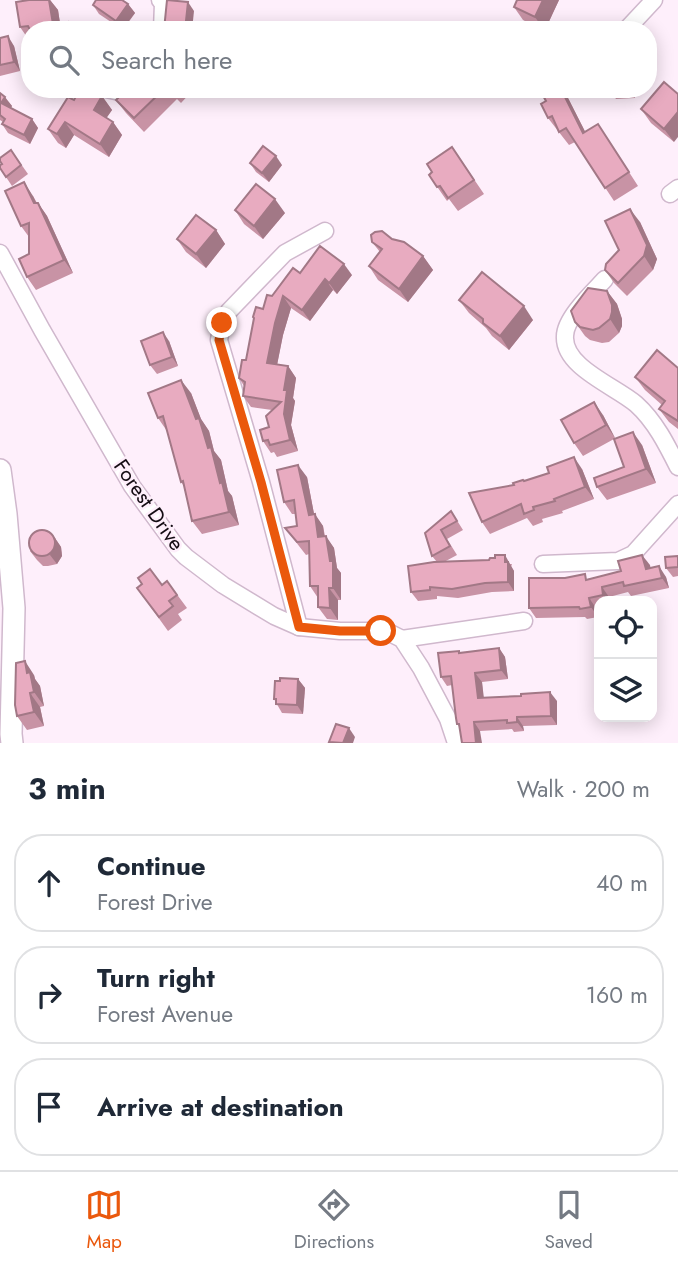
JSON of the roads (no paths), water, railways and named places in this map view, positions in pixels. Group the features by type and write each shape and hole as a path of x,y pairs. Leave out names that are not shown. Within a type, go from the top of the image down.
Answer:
{"main road":[{"path":"0,470 14,608 12,743"}],"street":[{"path":"160,0 163,3 162,21"},
{"path":"634,21 654,0"},
{"path":"299,627 261,482 219,340 222,323 229,312 285,253 325,231"},
{"name":"Forest Drive","path":"0,253 132,486 178,549 223,584 299,627 381,631 402,639"},
{"path":"605,279 569,321 565,336 569,355 579,366 637,405 663,437 678,467"},
{"path":"543,564 618,561 633,554 678,504"},
{"path":"456,743 438,699 402,639 524,621"}]}
